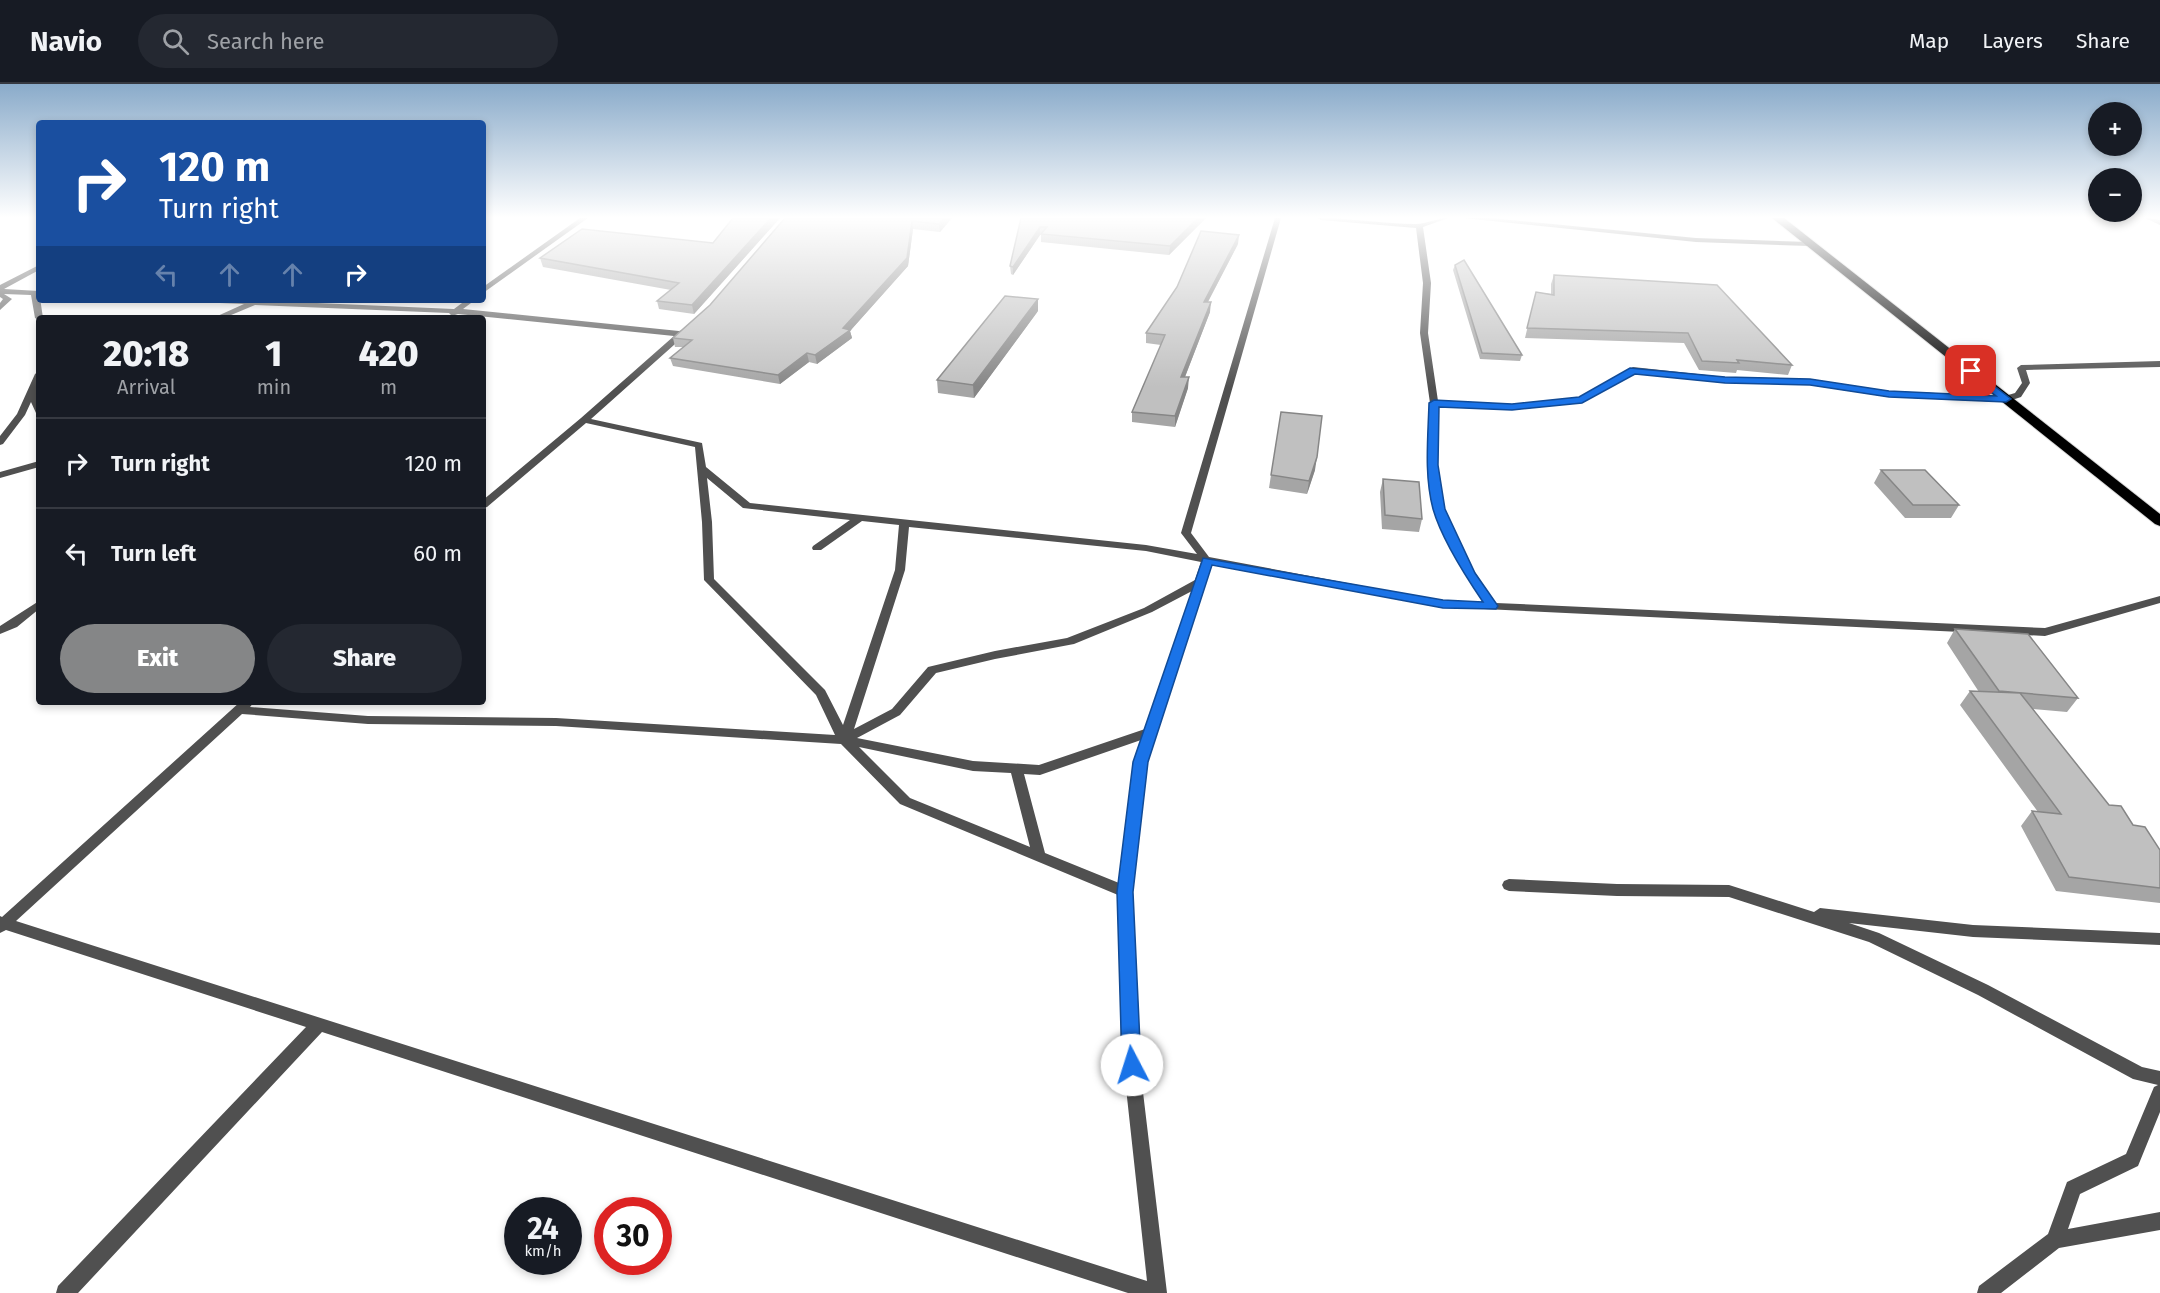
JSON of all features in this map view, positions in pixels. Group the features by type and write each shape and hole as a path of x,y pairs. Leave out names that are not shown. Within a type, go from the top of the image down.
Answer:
{"highway":[{"path":"1848,274 2160,521"}],"street":[{"path":"0,291 27,274"},
{"path":"486,289 506,274"},
{"path":"1208,561 1186,533 1262,274"},
{"path":"1426,274 1424,333 1434,403 1433,465 1439,509 1469,573 1492,606"},
{"path":"0,291 36,293"},
{"path":"0,291 8,299 0,308"},
{"path":"225,315 256,303 455,311 681,334"},
{"path":"450,315 467,303"},
{"path":"486,502 584,420 689,326"},
{"path":"1434,403 1512,407 1582,400 1633,370 1725,380 1810,382 1889,394 2006,399 2018,394 2026,383 2021,368 2160,364"},
{"path":"0,442 21,415 35,391"},
{"path":"584,420 699,445 707,522 709,580 821,693 844,740 905,801 1125,892"},
{"path":"0,475 36,466"},
{"path":"701,468 747,506 1146,548 1443,604 2045,632 2160,600"},
{"path":"817,548 860,518"},
{"path":"844,740 900,570 904,523"},
{"path":"2,924 1157,1293 1129,1042 1125,892 1140,762 1208,561"},
{"path":"844,740 896,712 932,670 995,655 1070,642 1148,610 1200,582"},
{"path":"0,630 13,624 36,606"},
{"path":"2,924 244,706 368,720 556,722 844,740 973,766 1040,770 1150,732"},
{"path":"1016,769 1039,856"},
{"path":"1509,885 1617,890 1729,891 1874,937 1983,990 2139,1074 2160,1078"},
{"path":"1792,911 1973,931 2160,939"},
{"path":"65,1293 319,1024"},
{"path":"2055,1240 2073,1188 2132,1160 2160,1092"},
{"path":"1986,1293 2055,1240 2160,1221"}],"building":[{"path":"631,274 720,274 692,305 657,301 679,283"},
{"path":"736,274 892,274 843,328 850,330 815,355 807,353 778,375 670,358 692,340 673,338 710,305"},
{"path":"1182,274 1218,274 1204,302 1211,302 1181,377 1189,377 1175,416 1132,412 1165,335 1146,333 1177,287"},
{"path":"1458,274 1473,274 1522,355 1482,353"},
{"path":"1554,275 1717,285 1792,365 1737,360 1739,363 1702,361 1688,333 1527,328 1536,292 1554,295"},
{"path":"1005,296 1038,299 973,385 937,380"},
{"path":"1281,412 1322,416 1317,457 1309,481 1271,475"},
{"path":"1881,470 1925,470 1959,505 1913,505"},
{"path":"1383,479 1419,482 1422,519 1385,515"},
{"path":"1955,629 2028,634 2078,698 1999,691"},
{"path":"1970,691 2020,693 2109,805 2121,806 2133,825 2145,827 2160,850 2160,888 2069,877 2032,811 2061,814"}],"route":[{"path":"1132,1065 1129,1042 1125,892 1140,762 1208,561 1443,604 1492,606 1469,573 1439,509 1433,465 1434,403 1512,407 1582,400 1633,370 1725,380 1810,382 1889,394 2006,399 1971,371"}]}
